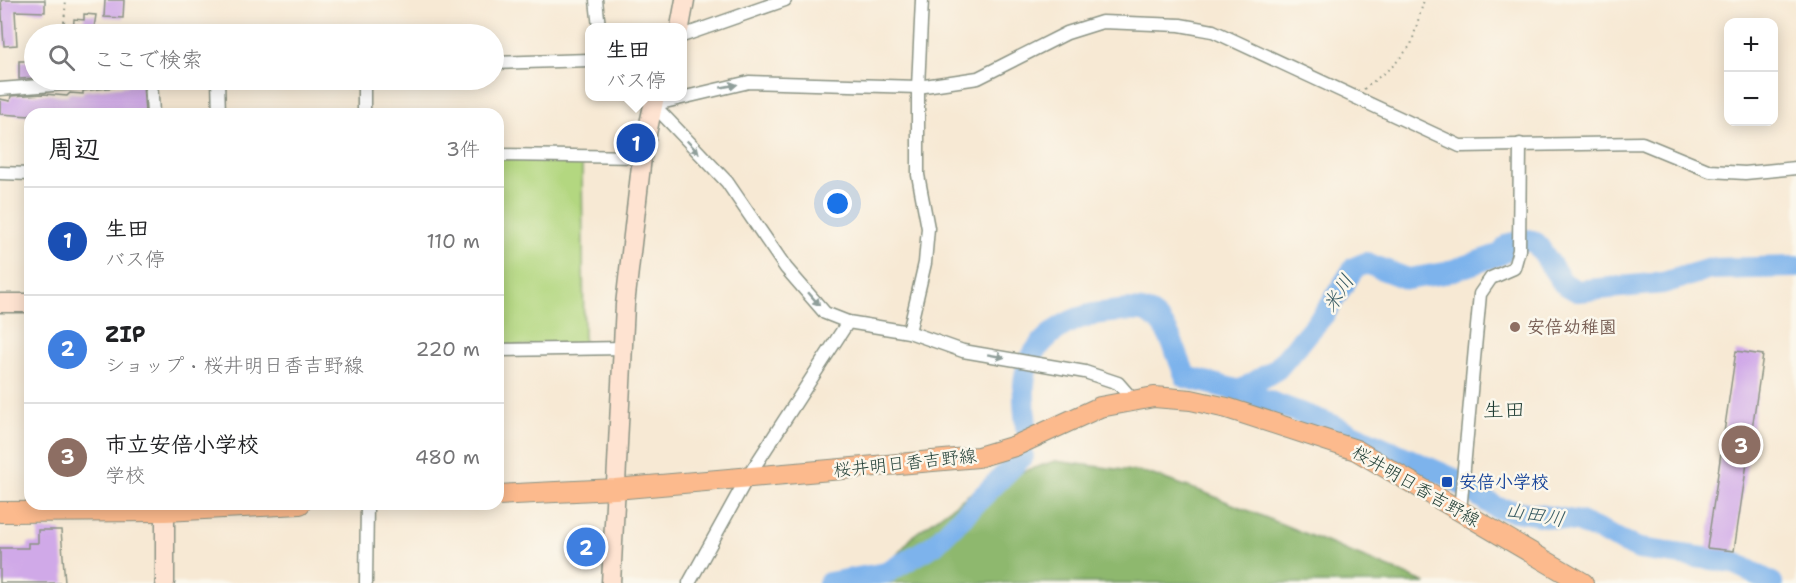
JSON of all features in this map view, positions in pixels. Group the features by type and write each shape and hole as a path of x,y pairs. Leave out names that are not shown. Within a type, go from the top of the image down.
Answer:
{"main road":[{"name":"桜井明日香吉野線","path":"504,495 615,489 978,458 1015,446 1100,407 1132,399 1154,397 1218,406 1356,450 1583,583"},
{"path":"0,512 66,510"}],"street":[{"path":"596,0 599,23"},
{"path":"681,23 685,0"},
{"path":"687,34 785,0"},
{"path":"909,332 925,263 928,228 918,175 918,87 922,0"},
{"path":"687,93 749,82 918,87 978,78 1067,33 1102,22 1180,25 1213,31 1460,146 1642,143 1710,171 1745,173 1796,168"},
{"path":"504,63 585,60"},
{"path":"0,89 24,87"},
{"path":"152,90 153,108"},
{"path":"218,90 219,108"},
{"path":"364,90 364,108"},
{"path":"611,583 625,305 642,157 652,101"},
{"path":"654,101 727,182 786,268 825,313 848,322 909,332 963,351 1085,372 1118,383 1132,399"},
{"path":"1461,511 1479,294 1491,278 1514,268 1519,250 1520,144"},
{"path":"504,155 642,157"},
{"path":"0,173 24,174"},
{"path":"0,303 24,303"},
{"path":"689,583 747,478 848,322"},
{"path":"504,350 624,348"},
{"path":"165,510 165,583"},
{"path":"366,583 367,510"}],"path":[{"path":"64,24 66,0"},
{"path":"1355,96 1394,65 1411,45 1424,0"}],"green space":[{"path":"504,158 582,160 584,345 504,346"},
{"path":"1055,461 1147,473 1203,492 1426,583 872,583 915,534 982,485"}],"building":[{"path":"1,0 45,0 45,12 15,11 17,45 4,46"},
{"path":"105,0 124,0 123,18 104,17"},
{"path":"84,14 96,15 95,24 74,24 74,19 84,20"},
{"path":"19,61 24,61 24,79 19,79"},
{"path":"143,90 145,108 24,108 24,116 0,114 0,99 10,101 11,96 44,94 67,96 70,93 83,94 83,91"},
{"path":"1736,351 1763,355 1734,551 1707,548"},
{"path":"38,530 61,530 65,583 0,583 0,548 28,548 28,543 38,543"}],"waterway":[{"name":"米川","path":"1240,391 1277,369 1325,313 1354,268 1366,263 1408,279 1445,273 1501,254 1509,244 1528,240 1536,243 1563,283 1577,291 1663,283 1710,269 1796,267"},
{"name":"山田川","path":"1026,427 1024,401 1026,371 1039,346 1049,336 1060,327 1087,316 1135,310 1146,312 1154,316 1166,331 1186,377 1240,391 1325,422 1452,478 1497,508 1580,522 1639,549 1733,562 1772,583"},
{"name":"米川","path":"829,583 886,573 934,545 1023,456"}],"place":[{"name":"生田","path":"636,143"},
{"name":"安倍幼稚園","path":"1515,327"},
{"name":"市立安倍小学校","path":"1741,445"},
{"name":"安倍小学校","path":"1447,482"},
{"name":"ZIP","path":"586,547"}],"district":[{"name":"生田","path":"1504,410"}]}
